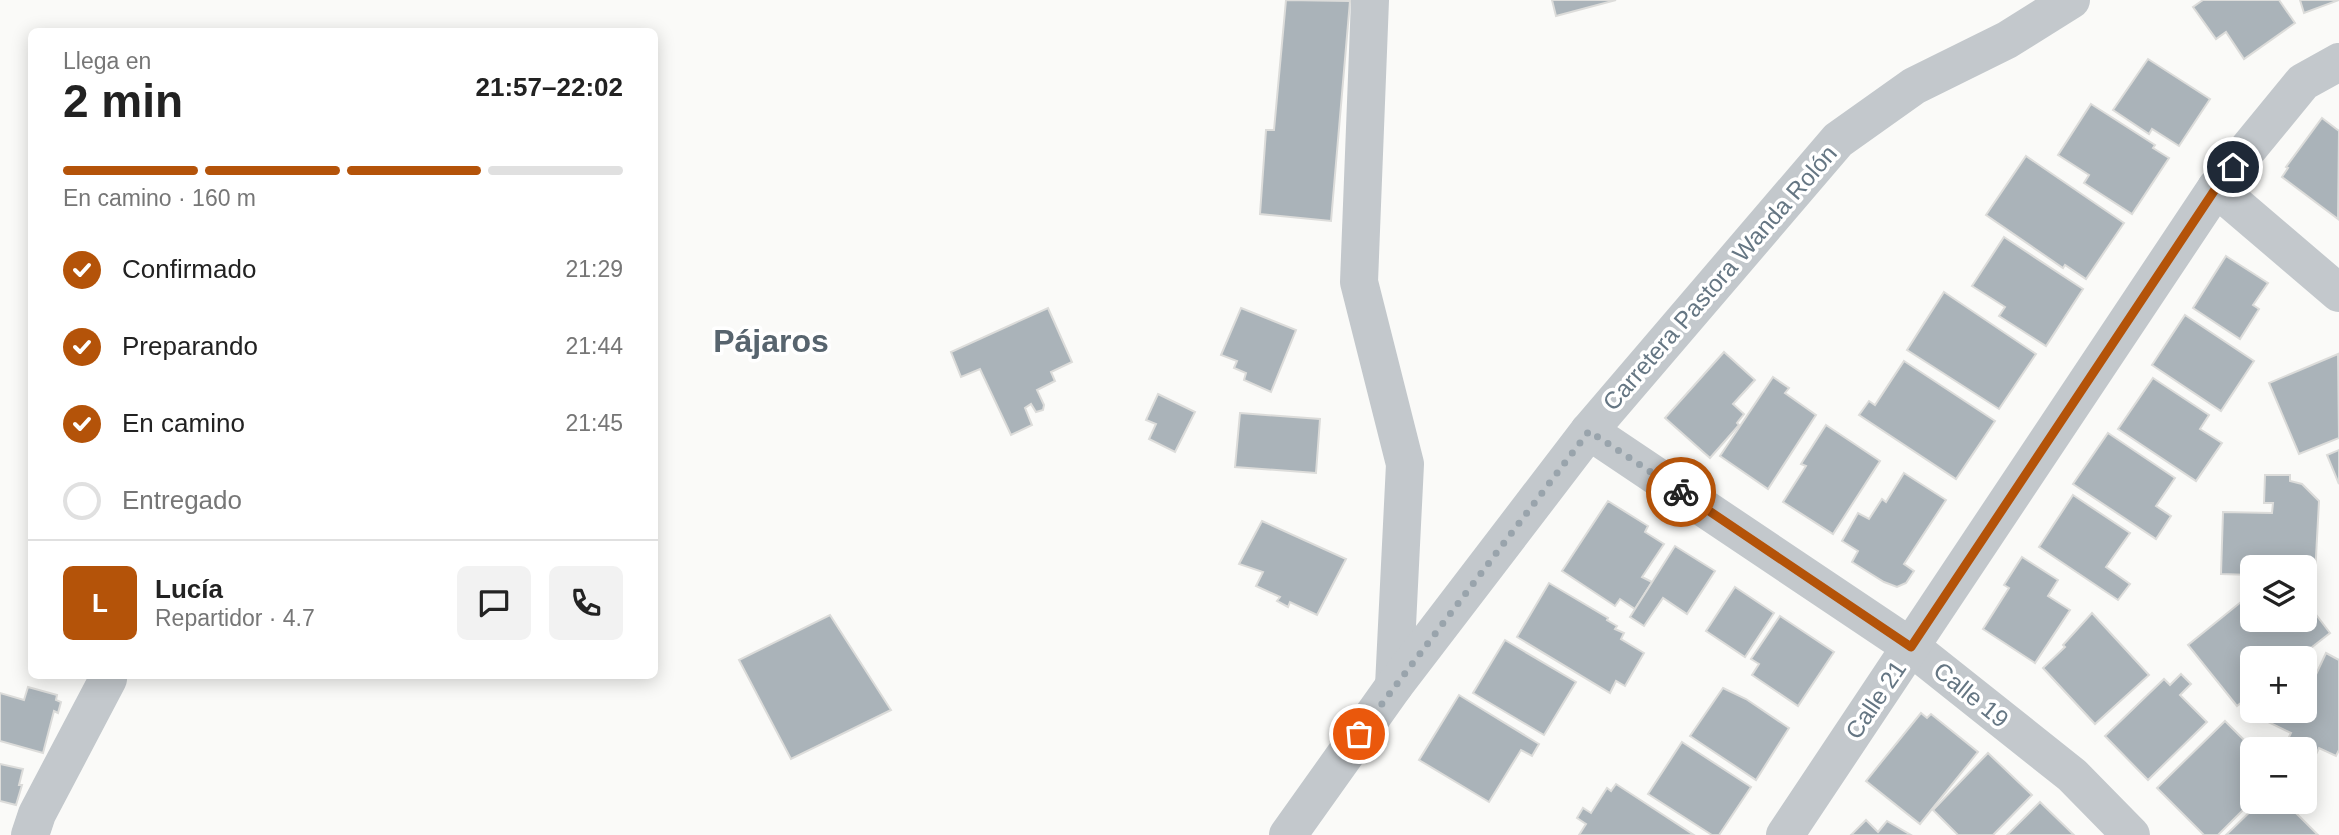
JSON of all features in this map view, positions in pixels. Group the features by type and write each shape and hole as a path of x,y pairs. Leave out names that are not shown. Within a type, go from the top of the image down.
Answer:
{"street":[{"path":"1370,0 1359,282 1405,464 1394,686"},
{"name":"Carretera Pastora Wanda Rolón","path":"1288,835 1394,686 1589,431 1838,139 1914,86 2007,40 2071,0"},
{"name":"Calle 21","path":"1785,835 2216,188 2303,82 2339,62"},
{"path":"2216,188 2339,293"},
{"name":"Calle 19","path":"1589,431 1911,647 2072,775 2131,835"},
{"path":"30,835 37,814 107,679"}],"building":[{"path":"1286,0 1350,1 1331,221 1260,214 1266,130 1274,130"},
{"path":"1552,0 1616,0 1556,16"},
{"path":"2203,0 2279,0 2295,23 2244,59 2226,32 2216,39 2193,7"},
{"path":"2300,0 2339,0 2304,13"},
{"path":"2148,59 2210,99 2179,146 2152,129 2149,134 2113,110"},
{"path":"2091,104 2155,145 2153,148 2169,158 2132,214 2084,183 2089,175 2058,155"},
{"path":"2322,118 2339,131 2338,219 2282,177 2288,168 2286,167"},
{"path":"2026,156 2124,223 2086,279 2065,265 2063,268 1986,215"},
{"path":"2004,237 2083,289 2046,346 1999,316 2005,307 1972,286"},
{"path":"2226,256 2268,283 2253,305 2259,309 2240,339 2193,308"},
{"path":"1944,292 2036,354 1999,409 1907,350"},
{"path":"1048,308 1072,362 1051,372 1055,381 1037,390 1044,405 1043,410 1036,412 1031,404 1025,408 1032,425 1011,435 980,369 961,377 951,352"},
{"path":"1241,308 1296,330 1271,392 1244,380 1246,373 1234,368 1237,361 1221,355"},
{"path":"2185,315 2254,361 2221,411 2152,365"},
{"path":"1724,352 1755,380 1733,404 1744,414 1737,423 1739,425 1710,458 1665,418"},
{"path":"2338,354 2339,438 2299,454 2269,383"},
{"path":"1904,361 1995,421 1956,479 1859,415 1869,401 1875,405"},
{"path":"1773,377 1789,388 1785,393 1816,415 1768,489 1720,456"},
{"path":"2153,378 2209,415 2200,429 2222,443 2196,481 2118,429"},
{"path":"1158,394 1195,412 1175,452 1149,439 1156,424 1146,420"},
{"path":"1240,413 1320,419 1316,473 1235,467"},
{"path":"1826,425 1880,461 1833,534 1783,502 1806,466 1801,464"},
{"path":"2108,433 2175,478 2156,506 2171,516 2156,539 2073,484"},
{"path":"2339,450 2339,484 2327,455"},
{"path":"1904,473 1946,500 1904,564 1914,571 1906,583 1897,587 1852,562 1858,551 1842,541 1858,513 1869,519 1882,499 1886,502"},
{"path":"2265,475 2290,475 2290,481 2302,484 2319,501 2316,555 2240,555 2240,575 2221,574 2223,512 2272,513 2273,503 2264,503"},
{"path":"2073,495 2130,533 2106,567 2130,584 2118,600 2039,547"},
{"path":"1608,501 1648,526 1645,532 1664,544 1642,577 1652,582 1635,609 1620,599 1615,606 1562,571"},
{"path":"1262,521 1346,559 1317,615 1290,602 1288,607 1277,601 1280,597 1256,586 1263,572 1239,564"},
{"path":"1675,546 1715,571 1687,614 1663,598 1644,626 1630,617"},
{"path":"2022,557 2058,580 2048,596 2070,610 2035,663 1983,629 2009,588 2004,585"},
{"path":"1549,583 1608,618 1607,620 1617,626 1615,629 1624,633 1621,639 1644,653 1625,686 1616,681 1610,693 1517,637"},
{"path":"1735,587 1774,613 1745,657 1706,631"},
{"path":"2240,603 2240,632 2317,632 2317,616 2330,633 2313,646 2240,646 2240,704 2237,706 2188,645"},
{"path":"2092,613 2149,675 2095,724 2043,668 2065,647 2063,645"},
{"path":"830,615 891,710 791,759 739,660"},
{"path":"1780,616 1834,652 1798,706 1752,675 1759,664 1751,659"},
{"path":"1505,640 1576,682 1544,735 1473,693"},
{"path":"2326,653 2339,660 2339,750 2336,756 2319,748 2317,752 2317,737 2289,737 2291,733 2270,723 2317,723 2317,672"},
{"path":"2181,674 2191,684 2180,695 2207,722 2148,780 2105,736 2164,679 2170,685"},
{"path":"28,687 57,695 56,700 61,702 58,713 54,711 43,753 0,741 0,693 24,700"},
{"path":"1723,688 1746,699 1789,728 1756,780 1690,736"},
{"path":"1459,695 1539,744 1532,756 1521,750 1489,802 1419,760"},
{"path":"1921,713 1927,718 1931,714 1978,752 1920,824 1866,781"},
{"path":"2225,721 2241,737 2240,813 2218,835 2204,835 2157,788"},
{"path":"1682,742 1751,787 1719,835 1712,835 1648,794"},
{"path":"1988,753 2032,795 1993,835 1958,835 1933,810"},
{"path":"0,764 23,769 16,805 0,801"},
{"path":"1616,784 1694,835 1579,835 1586,824 1577,818 1583,808 1591,813 1607,788 1611,791"},
{"path":"2040,802 2074,835 2007,835"},
{"path":"2248,814 2297,814 2318,835 2226,835"},
{"path":"1866,820 1878,832 1887,821 1911,835 1851,835"}],"way so far":[{"path":"1359,734 1589,431 1681,492"}],"district":[{"name":"Pájaros","path":"771,341"}],"route":[{"path":"1681,492 1911,647 2216,188 2233,167"}]}
